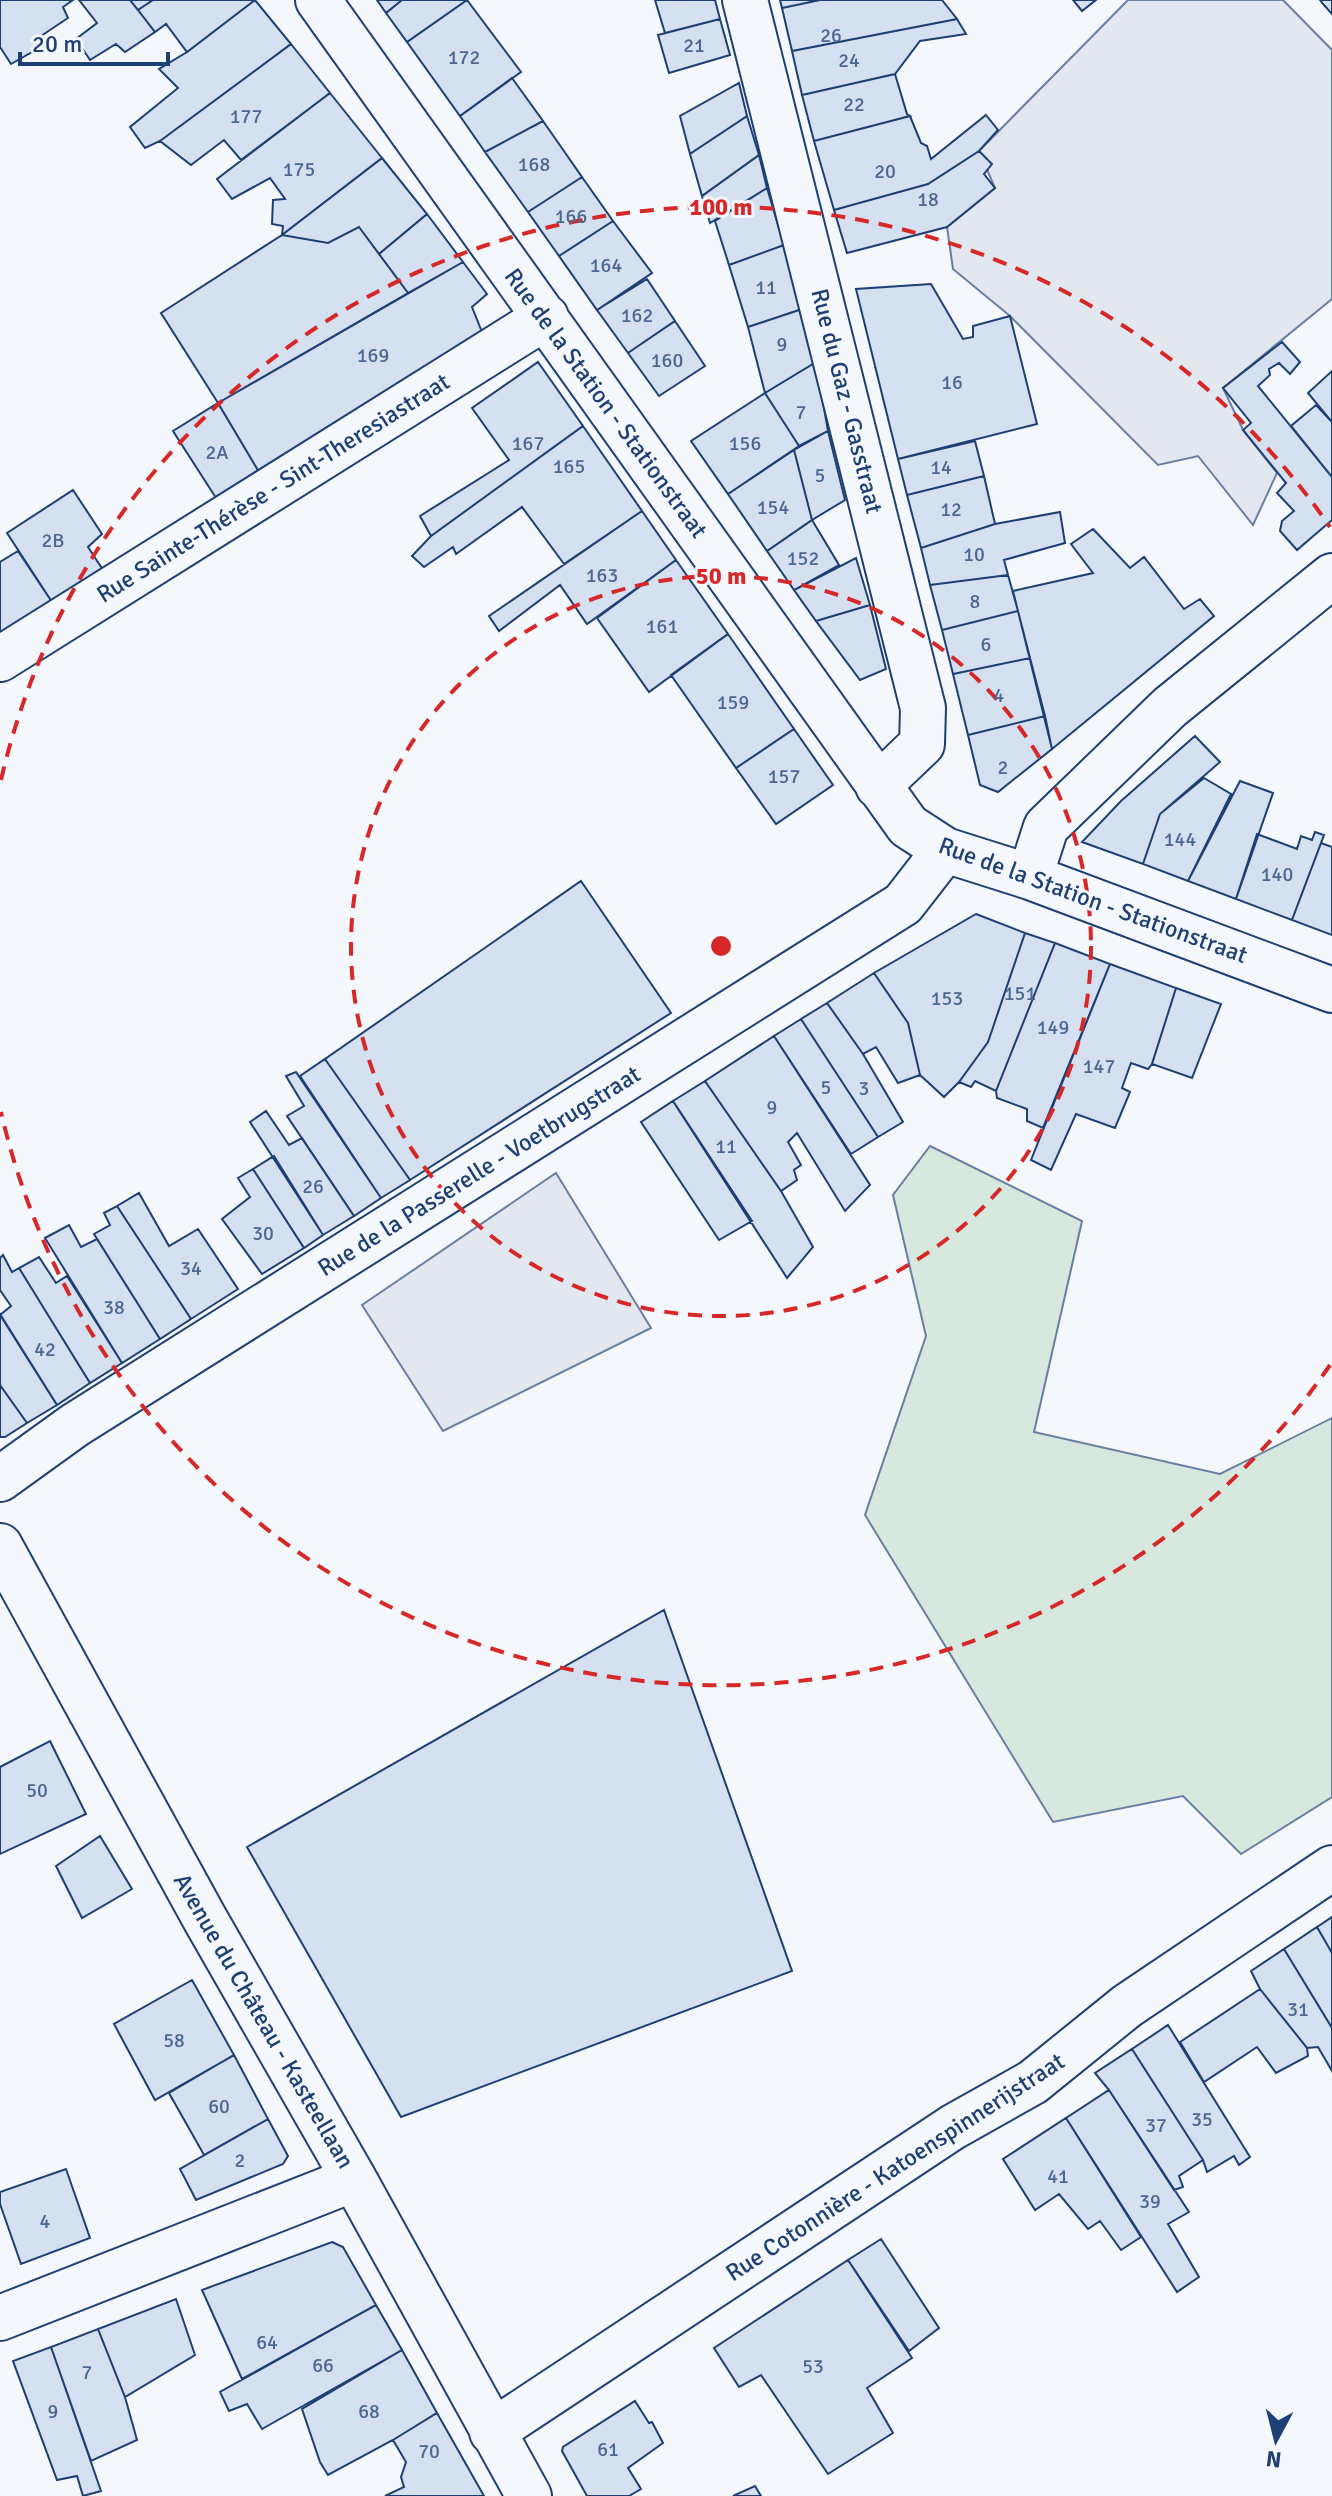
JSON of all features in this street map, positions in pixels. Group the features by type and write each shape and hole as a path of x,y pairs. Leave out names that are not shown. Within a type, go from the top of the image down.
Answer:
{"street":[{"name":"Rue de la Station - Stationstraat","path":"318,0 908,826 945,850 1030,877 1332,990"},
{"name":"Rue du Gaz - Gasstraat","path":"745,0 923,708 922,744 878,786"},
{"name":"Rue Sainte-Thérèse - Sint-Theresiastraat","path":"0,659 546,317"},
{"path":"1030,877 1046,827 1170,707 1332,576"},
{"name":"Rue de la Passerelle - Voetbrugstraat","path":"0,1479 75,1425 903,904 945,850"},
{"name":"Avenue du Château - Kasteellaan","path":"0,1546 529,2496"},
{"name":"Rue Cotonnière - Katoenspinnerijstraat","path":"492,2432 953,2127 1033,2082 1127,2006 1332,1868"},
{"path":"0,2318 354,2179"}],"shaded area":[{"path":"1128,0 1283,0 1332,50 1332,299 1223,388 1243,430 1277,473 1253,525 1198,456 1158,465 1010,316 953,269 947,227 995,188 979,151"},
{"path":"930,1146 1082,1221 1034,1432 1220,1474 1332,1418 1332,1797 1241,1854 1183,1796 1053,1822 865,1515 926,1336 893,1195"},
{"path":"556,1173 651,1328 443,1431 362,1305"}],"building":[{"path":"0,0 73,0 63,7 68,18 35,40 39,48 11,64 0,47"},
{"path":"79,0 130,0 155,32 125,52 116,44 90,60 76,39 97,23"},
{"path":"130,0 153,0 138,10"},
{"path":"153,0 255,0 187,52 166,24 155,32 138,10"},
{"path":"255,0 291,44 160,141 145,148 130,127 178,88 159,69 187,52"},
{"path":"377,0 402,0 386,13"},
{"path":"402,0 467,0 407,42 386,13"},
{"path":"467,0 521,72 460,116 407,42"},
{"path":"655,0 715,0 720,19 665,33"},
{"path":"780,0 820,0 782,8"},
{"path":"820,0 942,0 957,19 792,51 782,8"},
{"path":"1073,0 1096,0 1082,11"},
{"path":"1320,0 1332,0 1332,14 1324,5"},
{"path":"720,19 730,55 669,73 658,35"},
{"path":"957,19 966,34 920,41 895,74 802,95 792,51"},
{"path":"291,44 330,93 241,160 224,140 191,165 160,141"},
{"path":"895,74 910,116 814,141 802,95"},
{"path":"512,78 543,121 485,152 460,116"},
{"path":"739,83 747,116 690,154 680,116"},
{"path":"330,93 382,158 282,235 283,226 272,224 273,200 285,199 270,178 232,199 217,179"},
{"path":"986,115 998,130 979,151 928,184 834,210 814,141 910,116 931,159"},
{"path":"747,116 759,155 702,196 690,154"},
{"path":"543,121 582,177 528,212 485,152"},
{"path":"979,151 992,164 984,174 995,188 947,227 847,253 834,210 928,184"},
{"path":"759,155 767,188 710,223 702,196"},
{"path":"382,158 427,214 379,254 359,227 328,243 282,235"},
{"path":"582,177 613,221 559,256 528,212"},
{"path":"767,188 784,245 729,265 715,221"},
{"path":"427,214 463,262 408,293 379,254"},
{"path":"613,221 652,273 597,310 559,256"},
{"path":"359,227 408,293 218,403 161,313 282,235 328,243"},
{"path":"784,245 802,309 748,327 729,265"},
{"path":"463,262 487,294 472,307 482,332 259,472 218,403"},
{"path":"647,279 675,321 628,353 597,310"},
{"path":"931,284 963,339 973,337 973,326 1010,316 1037,424 898,459 856,289"},
{"path":"802,309 816,362 765,393 748,327"},
{"path":"675,321 705,366 659,396 628,353"},
{"path":"1282,342 1300,362 1290,374 1279,363 1269,369 1270,375 1258,386 1332,477 1332,520 1297,550 1280,531 1282,521 1294,511 1277,493 1286,483 1243,430 1251,423 1223,388"},
{"path":"538,362 583,426 431,536 420,516 509,460 472,408"},
{"path":"816,362 828,431 799,446 765,393"},
{"path":"1332,371 1332,422 1308,393"},
{"path":"765,393 799,446 728,494 691,441"},
{"path":"218,403 259,472 216,498 173,431"},
{"path":"1316,405 1332,422 1332,477 1291,426"},
{"path":"583,426 642,511 564,564 522,507 456,554 453,547 424,567 412,556 431,536"},
{"path":"828,431 845,500 812,520 794,450"},
{"path":"975,441 984,476 907,495 898,459"},
{"path":"794,450 812,520 767,551 728,494"},
{"path":"984,476 995,524 921,548 907,495"},
{"path":"73,490 102,534 88,547 103,570 52,602 7,533"},
{"path":"642,511 676,560 587,624 560,585 499,631 489,616"},
{"path":"1060,512 1065,543 1004,560 1008,575 930,585 921,548 995,524"},
{"path":"812,520 839,565 794,590 767,551"},
{"path":"1093,529 1130,568 1144,557 1184,609 1200,599 1214,616 1052,749 1013,591 1093,573 1071,544"},
{"path":"18,551 52,602 0,633 0,562"},
{"path":"856,558 870,605 816,621 794,590"},
{"path":"676,560 728,634 649,692 597,618"},
{"path":"1008,575 1018,611 942,630 930,585"},
{"path":"870,605 886,669 860,680 816,621"},
{"path":"1018,611 1030,658 953,674 942,630"},
{"path":"728,634 794,729 736,768 671,675"},
{"path":"1030,658 1045,716 968,735 953,674"},
{"path":"1045,716 1052,749 998,792 980,785 968,735"},
{"path":"794,729 833,785 776,824 736,768"},
{"path":"1195,736 1220,762 1160,814 1143,864 1082,842 1121,801"},
{"path":"1204,778 1231,794 1188,881 1143,864 1160,814"},
{"path":"1240,781 1273,793 1236,899 1188,881"},
{"path":"1315,832 1324,835 1292,920 1236,899 1257,834 1297,849 1301,836 1312,840"},
{"path":"1321,843 1332,847 1332,935 1292,920"},
{"path":"581,881 671,1013 410,1180 325,1059"},
{"path":"976,914 1025,933 988,1042 944,1097 920,1075 908,1023 874,973"},
{"path":"1025,933 1055,943 996,1091 975,1081 971,1087 959,1082 988,1042"},
{"path":"1055,943 1110,964 1043,1128 1027,1121 1027,1109 997,1098 996,1091"},
{"path":"1110,964 1176,988 1152,1064 1148,1069 1131,1063 1122,1088 1130,1092 1115,1128 1076,1114 1051,1170 1031,1160"},
{"path":"874,973 908,1023 920,1075 898,1083 876,1047 863,1054 827,1003"},
{"path":"1176,988 1221,1004 1192,1078 1152,1064"},
{"path":"827,1003 863,1054 903,1122 878,1137 801,1019"},
{"path":"801,1019 878,1137 851,1154 774,1036"},
{"path":"774,1036 870,1185 845,1211 797,1133 788,1142 801,1165 794,1170 797,1180 781,1191 705,1081"},
{"path":"325,1059 410,1180 381,1198 300,1076"},
{"path":"296,1072 381,1198 354,1216 287,1116 304,1106 286,1076"},
{"path":"705,1081 781,1191 813,1247 787,1278 673,1101"},
{"path":"673,1101 752,1221 719,1240 641,1122"},
{"path":"266,1111 289,1145 302,1138 354,1216 323,1235 250,1122"},
{"path":"274,1156 323,1235 304,1248 253,1169"},
{"path":"253,1169 304,1248 262,1274 222,1219 250,1197 238,1178"},
{"path":"139,1193 169,1246 198,1229 238,1289 191,1319 117,1206"},
{"path":"117,1206 191,1319 160,1339 94,1234 110,1225 104,1213"},
{"path":"69,1225 81,1247 97,1239 160,1339 122,1363 45,1238"},
{"path":"3,1255 12,1272 19,1268 90,1383 57,1405 0,1315 11,1306 0,1290 0,1258"},
{"path":"39,1257 56,1283 67,1276 122,1363 90,1383 19,1268"},
{"path":"0,1314 57,1405 27,1423 0,1385"},
{"path":"0,1385 27,1423 5,1437 0,1437"},
{"path":"664,1610 792,1971 401,2117 247,1847"},
{"path":"50,1741 86,1814 0,1854 0,1767"},
{"path":"100,1836 132,1889 82,1918 56,1866"},
{"path":"1332,1917 1332,1953 1317,1927"},
{"path":"1317,1927 1332,1953 1332,2028 1284,1949"},
{"path":"1284,1949 1332,2028 1332,2071 1318,2047 1307,2048 1260,1989 1251,1971"},
{"path":"192,1980 234,2055 155,2100 114,2024"},
{"path":"1260,1989 1307,2048 1308,2056 1276,2073 1257,2047 1204,2082 1180,2042"},
{"path":"1168,2025 1250,2157 1239,2165 1234,2156 1207,2172 1203,2160 1132,2049"},
{"path":"1132,2049 1203,2160 1179,2176 1183,2187 1174,2190 1095,2073"},
{"path":"234,2055 268,2119 204,2155 169,2093"},
{"path":"1109,2090 1189,2212 1168,2224 1199,2277 1177,2292 1066,2118"},
{"path":"1066,2118 1141,2237 1121,2250 1100,2221 1088,2229 1059,2194 1035,2210 1003,2159"},
{"path":"268,2119 288,2156 283,2164 196,2200 180,2169"},
{"path":"66,2169 90,2238 21,2264 0,2204 0,2192"},
{"path":"881,2239 939,2328 909,2351 848,2260"},
{"path":"332,2242 343,2247 376,2305 242,2379 202,2290"},
{"path":"848,2260 912,2358 867,2388 893,2433 828,2474 761,2375 739,2387 714,2348"},
{"path":"176,2299 195,2355 125,2397 98,2329"},
{"path":"376,2305 402,2350 262,2429 247,2404 229,2411 220,2392"},
{"path":"98,2329 125,2397 137,2440 91,2461 51,2347"},
{"path":"51,2347 101,2491 83,2496 77,2476 57,2480 13,2361"},
{"path":"402,2350 437,2413 328,2475 320,2462 302,2409"},
{"path":"635,2401 649,2423 652,2422 663,2443 628,2468 641,2489 629,2496 587,2496 562,2451 563,2447"},
{"path":"437,2413 484,2496 385,2496 404,2487 401,2477 406,2462 393,2440"},
{"path":"755,2486 761,2496 733,2496"}]}
